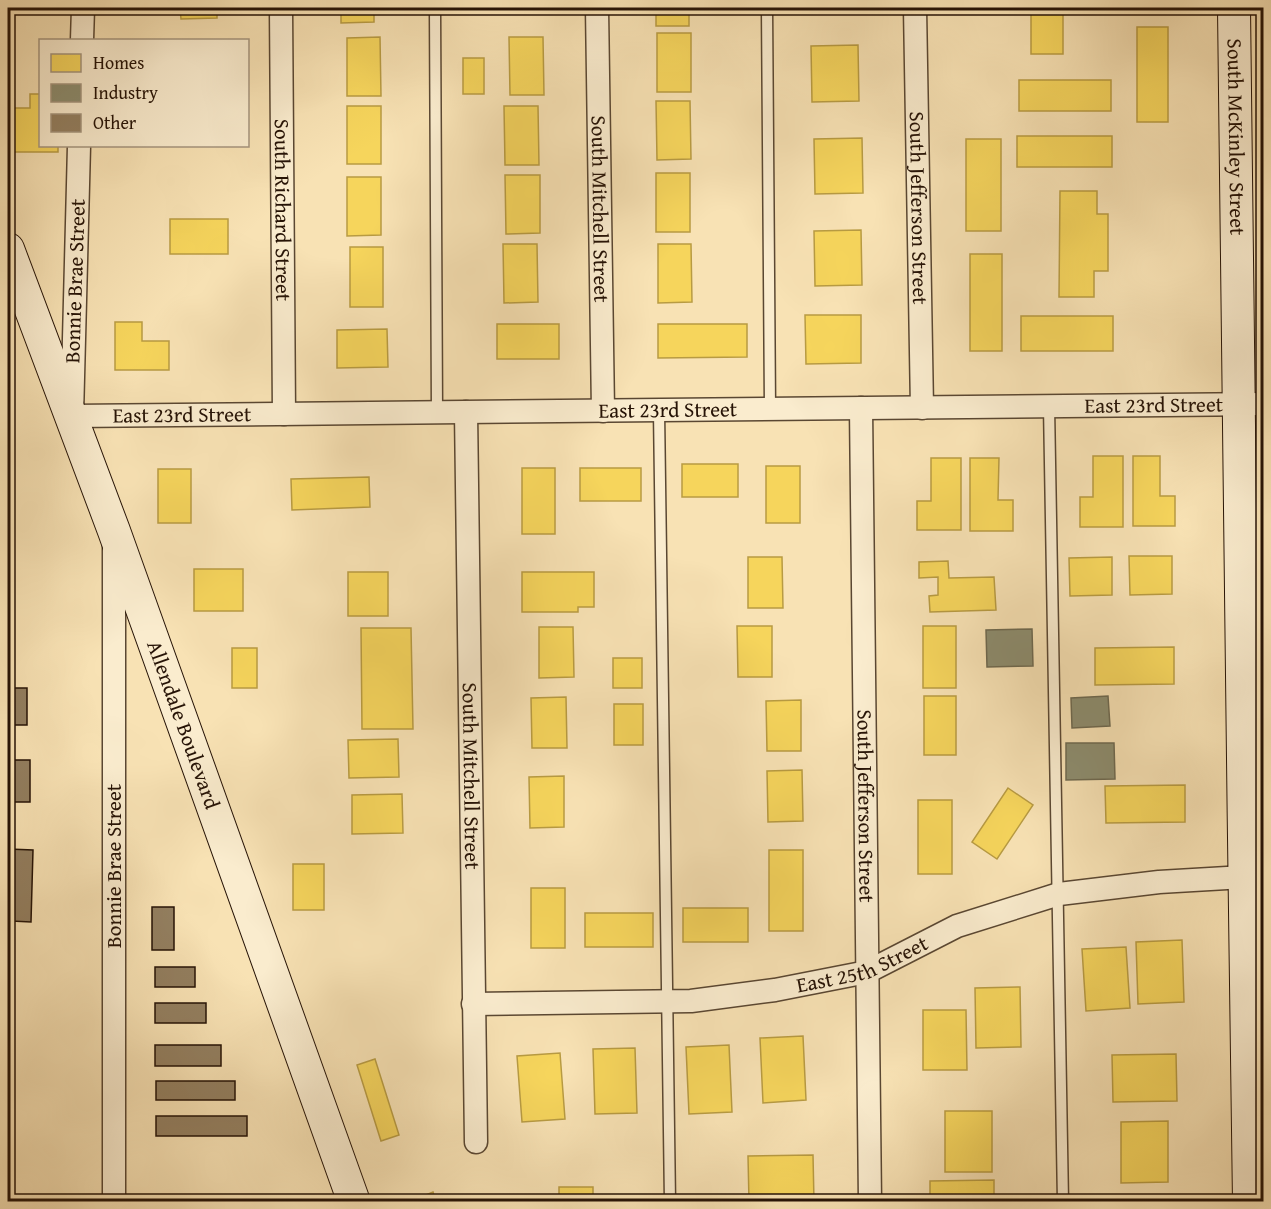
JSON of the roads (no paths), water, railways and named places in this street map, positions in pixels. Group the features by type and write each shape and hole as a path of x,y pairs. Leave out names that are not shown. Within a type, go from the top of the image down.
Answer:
{"street":[{"path":"82,39 83,8"},
{"name":"South Richard Street","path":"281,8 284,414"},
{"name":"South Mitchell Street","path":"597,8 603,411"},
{"name":"South Jefferson Street","path":"915,8 922,408"},
{"name":"South McKinley Street","path":"1234,8 1252,404 1244,877 1249,1202"},
{"name":"Bonnie Brae Street","path":"72,416 79,147"},
{"name":"Allendale Boulevard","path":"8,249 114,531 354,1202"},
{"name":"East 23rd Street","path":"72,416 1252,404"},
{"name":"South Jefferson Street","path":"861,408 870,1202"},
{"name":"South Mitchell Street","path":"466,412 476,1142"},
{"name":"Bonnie Brae Street","path":"114,531 114,1202"},
{"name":"East 25th Street","path":"473,1004 691,1001 775,990 867,972 957,926 1059,894 1159,882 1244,877"}],"lane":[{"path":"435,8 437,413"},
{"path":"767,8 770,409"},
{"path":"1049,406 1063,1202"},
{"path":"659,411 670,1202"}]}
